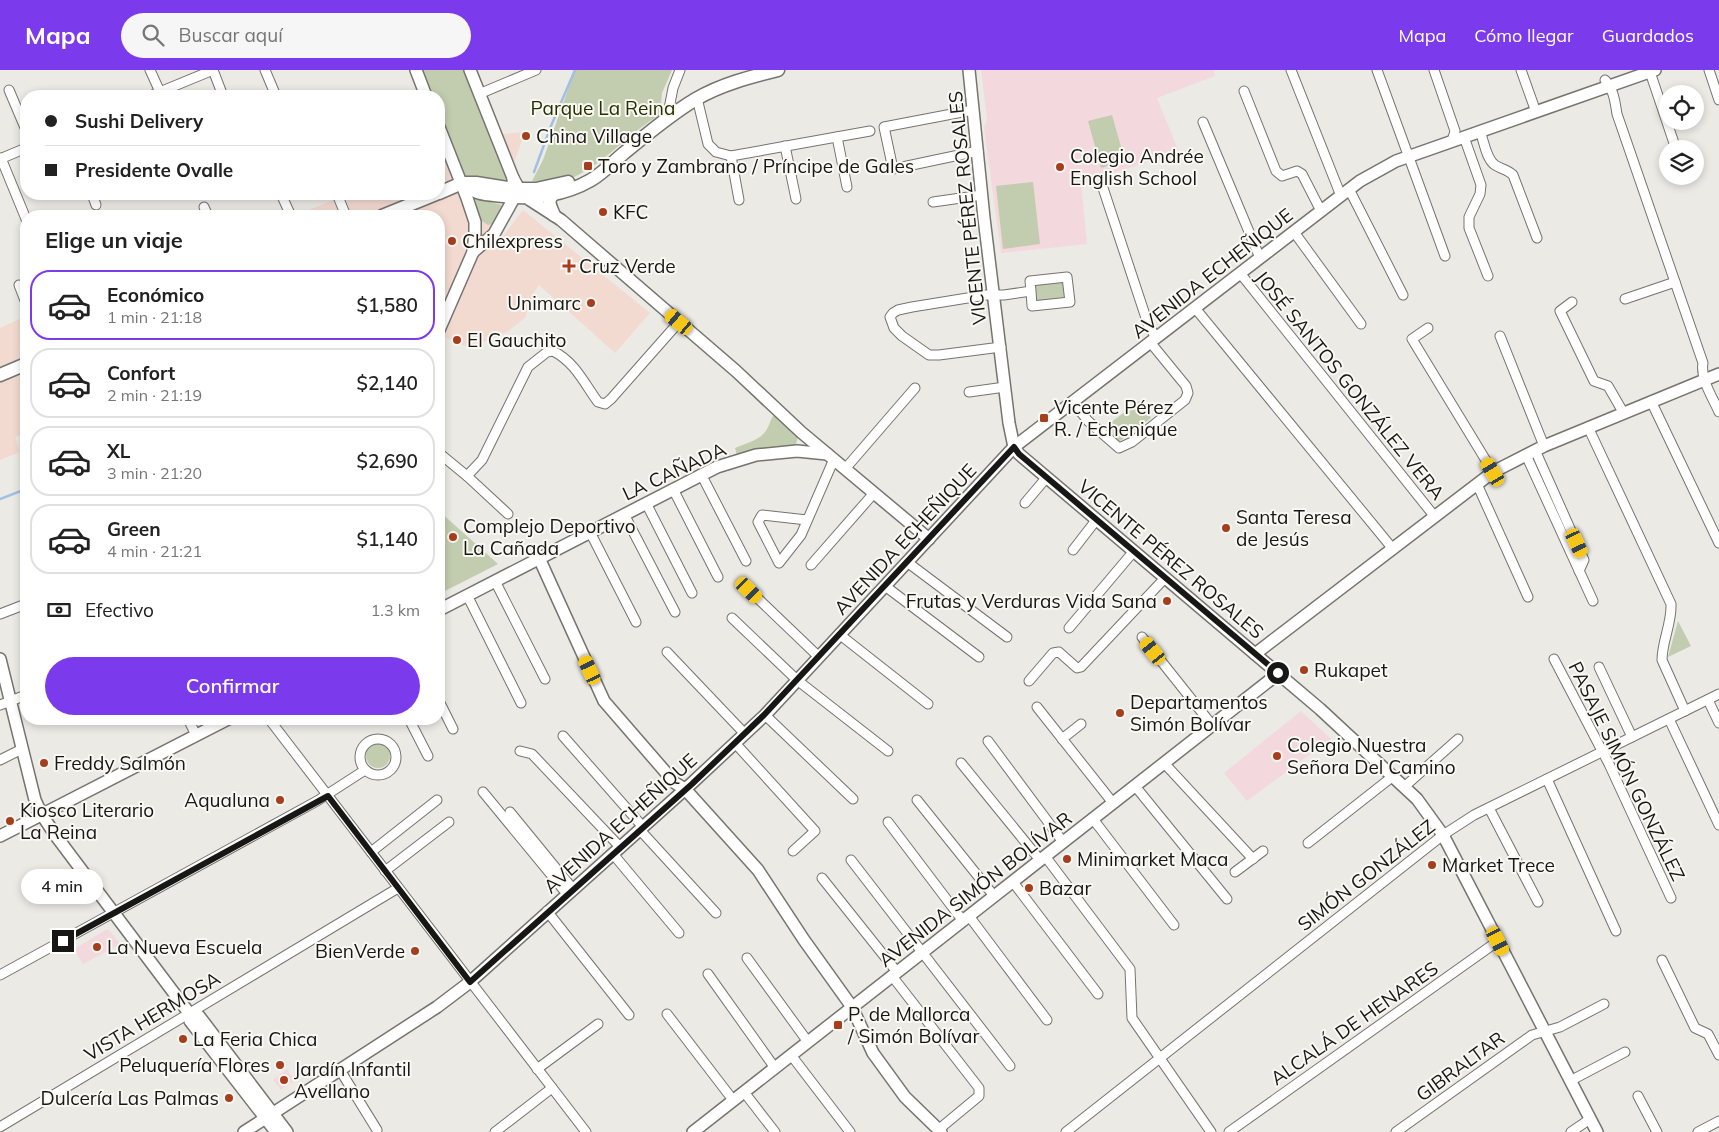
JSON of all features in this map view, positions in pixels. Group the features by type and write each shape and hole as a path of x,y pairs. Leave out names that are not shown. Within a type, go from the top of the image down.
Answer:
{"main road":[{"path":"517,190 553,194 582,184 594,178 667,119 697,98 741,79 778,70"},
{"path":"445,190 462,183 476,193 536,189 561,184 590,173 630,148"},
{"path":"553,194 549,203 554,215"},
{"path":"396,210 420,200"},
{"path":"0,375 20,367"}],"street":[{"path":"150,70 159,90"},
{"path":"165,90 213,70 221,90"},
{"path":"265,70 273,90"},
{"path":"416,70 424,90"},
{"path":"470,70 517,190 554,215 736,371 812,441 929,539"},
{"path":"479,94 536,70"},
{"path":"667,119 673,88 680,70"},
{"name":"VICENTE PÉREZ ROSALES","path":"969,70 1009,423 1014,447 1019,454 1320,709 1417,799 1443,835 1597,1132"},
{"path":"1292,70 1345,192 1403,296"},
{"path":"1377,70 1445,256"},
{"path":"1434,70 1458,137 1481,185 1480,194 1469,217 1468,228 1488,276"},
{"path":"1521,70 1536,112"},
{"path":"1602,70 1615,100 1617,114 1703,363 1702,369 1712,376 1719,412"},
{"path":"1709,70 1719,100"},
{"path":"1653,71 1673,140"},
{"name":"AVENIDA ECHEÑIQUE","path":"244,1132 437,1007 470,982 745,734 1014,447 1345,192 1372,173 1409,156 1607,85 1653,71"},
{"path":"9,90 20,116"},
{"path":"1244,92 1276,172 1282,176 1296,171 1302,174 1321,211"},
{"path":"697,98 708,144 716,152 731,156 870,131"},
{"path":"973,110 884,127 892,169 978,152"},
{"path":"1203,122 1260,258"},
{"path":"1480,131 1493,163 1513,175 1537,238"},
{"path":"837,137 848,186"},
{"path":"445,142 475,222 473,252 445,316"},
{"path":"785,146 796,199"},
{"path":"20,151 1,159 22,210"},
{"path":"731,156 739,200"},
{"path":"1073,402 1088,421 1119,448 1132,442 1186,400 1188,393 1186,386 1153,340 1103,188"},
{"path":"473,252 494,234 517,190"},
{"path":"933,202 982,195"},
{"path":"94,200 96,205"},
{"path":"475,222 494,234"},
{"path":"1294,232 1361,324"},
{"name":"JOSÉ SANTOS GONZÁLEZ VERA","path":"1240,273 1435,517"},
{"path":"1067,277 1070,302 1032,306 1031,291 1030,281 1067,277"},
{"path":"1625,298 1675,282"},
{"path":"1001,347 929,355 894,328 890,317 892,313 898,310 1031,291"},
{"path":"1572,302 1560,311 1594,381 1608,386 1623,412"},
{"path":"1195,308 1393,549"},
{"path":"467,476 482,460 528,367 547,352 553,351 572,364 598,402 605,404 679,322"},
{"path":"1428,328 1412,339 1493,472"},
{"path":"1500,336 1535,450 1579,571 1593,601"},
{"path":"1255,654 1493,472 1535,450 1712,376"},
{"path":"969,392 1005,387"},
{"path":"845,469 915,388"},
{"path":"1651,401 1719,543"},
{"path":"1588,427 1671,604 1672,613 1662,651 1662,660 1686,711"},
{"name":"LA CAÑADA","path":"796,451 812,441"},
{"name":"LA CAÑADA","path":"445,607 701,474 756,455 796,451 830,456"},
{"path":"807,520 762,515 758,522 779,563 801,535 807,520 830,456"},
{"path":"445,458 508,514"},
{"path":"701,474 746,561"},
{"path":"1025,503 1047,477"},
{"path":"1477,484 1528,597"},
{"path":"673,489 718,578"},
{"path":"811,565 874,493"},
{"path":"646,502 692,593"},
{"path":"624,514 675,612"},
{"path":"1072,550 1097,519"},
{"path":"590,532 636,622"},
{"path":"1069,628 1134,551"},
{"path":"539,558 598,687 681,778 685,789 758,870 804,940 852,1007 873,1053 904,1098 940,1131 979,1096 979,1088 822,878"},
{"path":"907,562 1007,637"},
{"path":"1030,681 1056,651 1073,666 1077,668 1081,666 1165,578"},
{"path":"495,581 545,679"},
{"path":"885,586 979,657"},
{"path":"749,590 819,657"},
{"path":"467,595 521,703"},
{"path":"0,614 20,606"},
{"path":"732,618 797,680 888,751"},
{"path":"839,634 928,704"},
{"path":"1142,637 1212,725"},
{"path":"667,652 745,734"},
{"path":"0,659 5,703 22,749 35,800 42,815 189,1012 199,1016 228,1063 269,1115 288,1132"},
{"name":"PASAJE SIMÓN GONZÁLEZ","path":"1554,659 1603,752 1670,898"},
{"name":"PASAJE SIMÓN GONZÁLEZ","path":"1599,667 1632,737"},
{"name":"AVENIDA SIMÓN BOLÍVAR","path":"693,1132 1278,673"},
{"name":"SIMÓN GONZÁLEZ","path":"1066,1132 1443,835 1489,808 1719,694"},
{"path":"5,703 20,697"},
{"path":"1708,700 1719,724"},
{"path":"1037,707 1113,803"},
{"path":"445,713 453,729"},
{"path":"764,715 853,798"},
{"path":"1669,719 1719,825"},
{"path":"1062,739 1080,724"},
{"path":"191,725 196,735"},
{"path":"0,836 216,725"},
{"path":"274,725 586,1132"},
{"path":"412,725 428,756"},
{"path":"563,736 641,829 716,913"},
{"path":"382,739 392,746 396,757 392,768 382,775 376,775 365,770 362,766 360,754 365,744 370,740 382,739"},
{"path":"1404,787 1458,739"},
{"path":"988,741 1063,842"},
{"path":"735,743 815,831 793,851"},
{"path":"0,760 22,749"},
{"path":"520,751 532,754 617,851 679,933"},
{"path":"961,763 1042,858 1130,969 1132,1018 1211,1132"},
{"path":"1164,763 1252,859"},
{"path":"0,975 328,796 365,770"},
{"path":"1308,843 1392,777"},
{"path":"1547,779 1616,931"},
{"path":"1135,786 1226,900"},
{"path":"483,792 570,892"},
{"path":"371,852 437,800"},
{"path":"917,800 994,896"},
{"path":"1489,808 1538,902"},
{"path":"510,812 570,892"},
{"path":"1092,819 1174,925"},
{"path":"385,870 449,822"},
{"path":"888,822 1047,1020"},
{"path":"1236,872 1263,851"},
{"path":"851,860 1010,1066"},
{"path":"1013,882 1098,994"},
{"name":"VISTA HERMOSA","path":"0,1127 398,888"},
{"path":"547,911 630,1015"},
{"name":"ALCALÁ DE HENARES","path":"1229,1132 1498,941"},
{"path":"747,958 808,1042"},
{"path":"1662,960 1695,1028 1708,1034 1719,1055"},
{"path":"708,974 775,1068"},
{"name":"GIBRALTAR","path":"1396,1132 1532,1034 1560,1027 1604,1004"},
{"path":"667,1014 734,1100"},
{"path":"537,1069 598,1024"},
{"path":"1570,1081 1625,1052"},
{"path":"791,1055 850,1132"},
{"path":"340,1070 377,1130"},
{"path":"495,1132 552,1088"},
{"path":"744,1092 775,1132"},
{"path":"1638,1096 1657,1132"},
{"path":"269,1115 276,1132"},
{"path":"1571,1132 1590,1119"},
{"path":"1702,1131 1719,1121"}],"shaded area":[{"name":"Colegio Andrée English School","path":"981,70 1214,70 1215,76 1157,98 1179,152 1081,183 1087,244 1001,253 984,128 987,119"},
{"path":"525,132 482,250 504,235 523,210 650,313 615,353 539,285 533,294 525,318 507,332 470,348 445,338 445,210 309,210 333,200 445,200 445,139"},
{"path":"20,319 20,435 15,437 20,452 0,460 0,328"},
{"name":"Colegio Nuestra Señora Del Camino","path":"1301,711 1331,739 1247,801 1224,773"},
{"name":"La Nueva Escuela","path":"109,930 120,944 83,964 74,949"},
{"name":"Jardín Infantil Avellano","path":"287,1069 295,1080 281,1090 273,1080"}],"green space":[{"path":"423,70 466,70 509,180 507,185 466,179 445,127 445,90 431,90"},
{"name":"Parque La Reina","path":"575,70 672,70 662,93 660,115 635,132 600,161 574,177 557,183 532,181 543,160"},
{"path":"1112,115 1125,161 1101,168 1088,121"},
{"path":"1033,182 1040,244 1003,249 996,186"},
{"path":"475,199 502,205 492,224 488,225 480,220"},
{"path":"1064,281 1066,298 1037,301 1035,284"},
{"path":"1139,401 1151,418 1120,441 1115,440 1105,427"},
{"path":"774,415 798,437 792,449 764,449 737,455 735,448 761,436"},
{"name":"Complejo Deportivo La Cañada","path":"445,516 498,564 445,591"},
{"path":"1678,621 1691,646 1668,657"},
{"path":"378,744 386,748 390,756 386,764 378,768 370,764 366,756 370,748"}],"waterway":[{"path":"534,172 575,70"},
{"path":"0,499 20,491"}],"place":[{"name":"China Village","path":"526,136"},
{"name":"Toro y Zambrano / Príncipe de Gales","path":"588,166"},
{"name":"Colegio Andrée English School","path":"1060,167"},
{"name":"KFC","path":"603,212"},
{"name":"Chilexpress","path":"452,241"},
{"name":"Cruz Verde","path":"569,266"},
{"name":"Unimarc","path":"591,303"},
{"name":"El Gauchito","path":"457,340"},
{"name":"Vicente Pérez R. / Echenique","path":"1044,418"},
{"name":"Santa Teresa de Jesús","path":"1226,528"},
{"name":"Complejo Deportivo La Cañada","path":"453,537"},
{"name":"Frutas y Verduras Vida Sana","path":"1167,601"},
{"name":"Rukapet","path":"1304,670"},
{"name":"Departamentos Simón Bolívar","path":"1120,713"},
{"name":"Colegio Nuestra Señora Del Camino","path":"1277,756"},
{"name":"Freddy Salmón","path":"44,763"},
{"name":"Aqualuna","path":"280,800"},
{"name":"Kiosco Literario La Reina","path":"10,821"},
{"name":"Minimarket Maca","path":"1067,859"},
{"name":"Market Trece","path":"1432,865"},
{"name":"Bazar","path":"1029,888"},
{"name":"La Nueva Escuela","path":"97,947"},
{"name":"BienVerde","path":"415,951"},
{"name":"P. de Mallorca / Simón Bolívar","path":"838,1025"},
{"name":"La Feria Chica","path":"183,1039"},
{"name":"Peluquería Flores","path":"280,1065"},
{"name":"Jardín Infantil Avellano","path":"284,1080"},
{"name":"Dulcería Las Palmas","path":"229,1098"}],"route":[{"path":"63,941 328,796 470,982 547,911 692,784 764,715 1014,447 1019,454 1278,673"}]}
